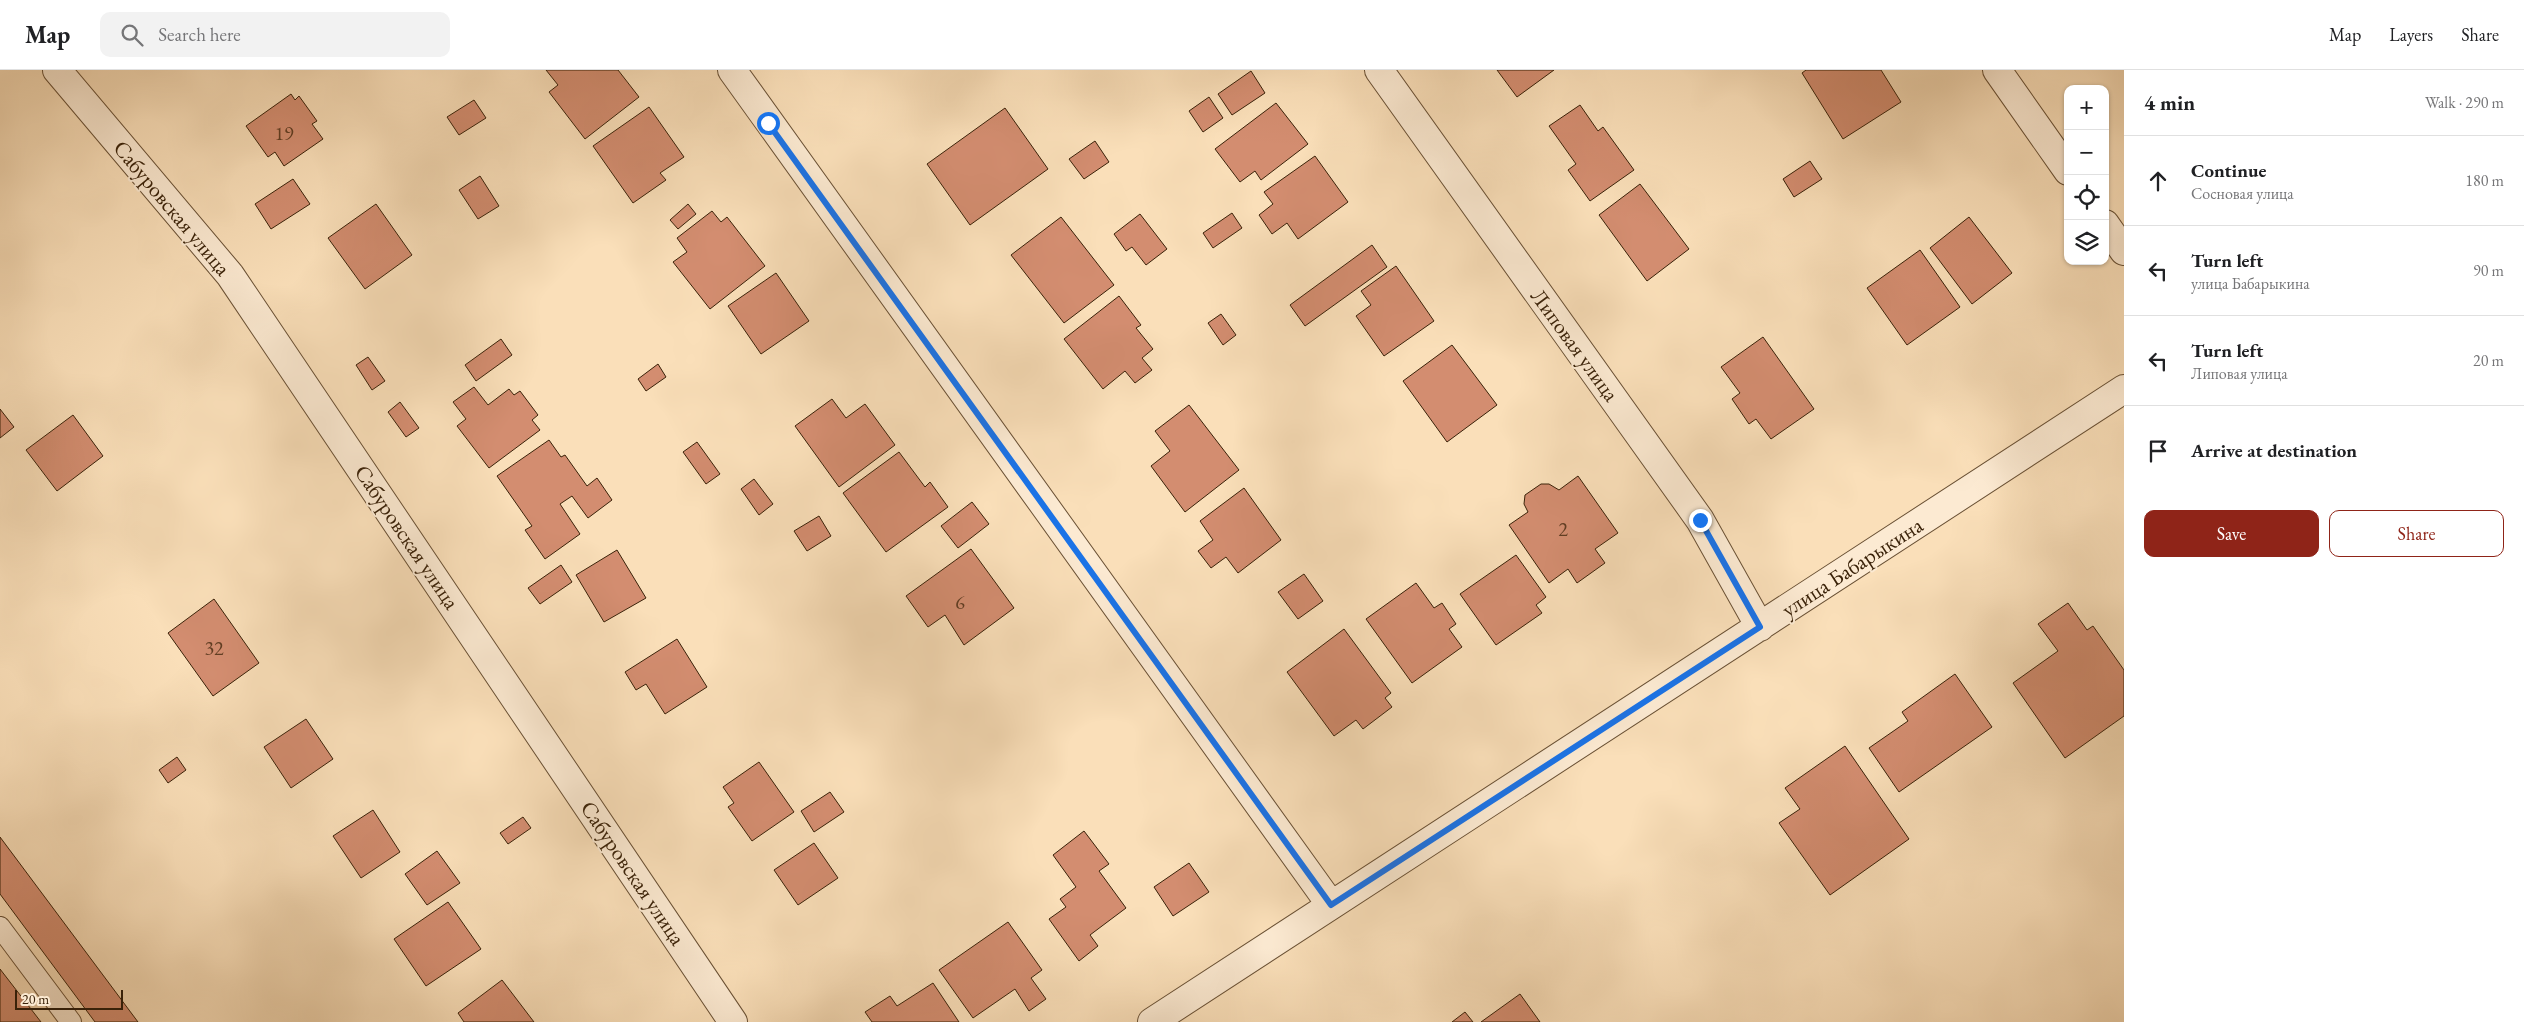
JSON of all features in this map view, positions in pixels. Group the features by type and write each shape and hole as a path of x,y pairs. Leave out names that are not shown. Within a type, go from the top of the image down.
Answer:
{"street":[{"name":"Сабуровская улица","path":"57,70 230,275 733,1022"},
{"path":"732,70 1331,905"},
{"name":"Липовая улица","path":"1379,70 1700,520 1760,627"},
{"path":"1996,70 2064,165"},
{"path":"2109,230 2124,251"},
{"name":"улица Бабарыкина","path":"1152,1022 2124,389"}],"lane":[{"path":"0,927 71,1022"}],"building":[{"path":"546,70 618,70 639,97 585,139 549,92 558,85"},
{"path":"1497,70 1554,70 1517,97"},
{"path":"1806,70 1881,70 1901,102 1843,139 1802,73"},
{"path":"1251,71 1265,93 1232,115 1218,94"},
{"path":"291,94 295,100 299,96 317,121 312,124 323,139 284,166 275,152 268,157 246,126"},
{"path":"1209,97 1223,118 1203,132 1189,111"},
{"path":"474,100 486,118 459,135 447,117"},
{"path":"1276,103 1308,144 1261,180 1255,171 1240,182 1215,149"},
{"path":"1580,105 1598,131 1603,127 1634,170 1590,201 1568,170 1576,164 1549,126"},
{"path":"649,107 684,157 660,173 666,180 633,203 593,146"},
{"path":"1005,108 1048,169 970,225 927,164"},
{"path":"1095,141 1109,162 1084,179 1069,159"},
{"path":"1315,156 1348,202 1298,239 1287,223 1272,234 1259,215 1273,204 1264,192"},
{"path":"1810,161 1822,179 1794,197 1783,179"},
{"path":"480,176 499,206 478,219 459,190"},
{"path":"293,179 310,204 271,229 255,204"},
{"path":"1640,184 1689,249 1647,281 1599,215"},
{"path":"376,204 412,255 365,289 328,238"},
{"path":"688,204 696,214 678,229 670,220"},
{"path":"712,211 721,222 727,217 765,266 710,309 673,262 687,252 677,238"},
{"path":"1232,213 1242,228 1213,248 1203,233"},
{"path":"1140,214 1167,249 1146,265 1132,247 1126,251 1114,234"},
{"path":"1061,217 1114,285 1064,323 1011,255"},
{"path":"1969,217 2012,273 1972,304 1930,248"},
{"path":"1372,245 1387,267 1305,326 1290,305"},
{"path":"1920,250 1960,307 1907,345 1867,288"},
{"path":"1396,266 1434,321 1384,356 1356,316 1371,305 1361,291"},
{"path":"776,273 809,321 761,354 728,306"},
{"path":"1119,296 1141,325 1136,328 1153,349 1142,358 1152,370 1135,383 1125,371 1103,389 1064,339"},
{"path":"1221,314 1236,335 1223,345 1208,323"},
{"path":"1763,337 1814,409 1771,439 1756,419 1749,424 1732,399 1740,393 1721,367"},
{"path":"501,339 512,355 476,381 465,365"},
{"path":"1452,345 1497,405 1447,442 1403,381"},
{"path":"368,357 385,381 372,390 356,365"},
{"path":"658,364 666,377 646,391 638,379"},
{"path":"474,387 488,405 509,389 514,395 520,391 538,415 532,420 540,430 489,468 457,426 466,419 453,402"},
{"path":"832,399 846,418 865,404 895,445 839,487 795,426"},
{"path":"400,402 419,428 406,437 388,412"},
{"path":"1189,405 1239,470 1185,512 1151,466 1170,451 1155,431"},
{"path":"0,409 14,427 0,438"},
{"path":"73,415 103,456 57,491 26,450"},
{"path":"549,440 561,457 565,455 587,486 597,478 612,500 588,518 572,496 560,504 580,534 545,559 525,530 532,526 497,476"},
{"path":"697,442 720,474 706,484 683,452"},
{"path":"899,452 925,487 930,482 948,507 886,552 843,493"},
{"path":"1578,476 1618,533 1595,549 1605,563 1577,583 1568,569 1549,583 1509,525 1528,512 1524,504 1525,495 1541,484 1549,484 1559,490"},
{"path":"754,479 773,504 759,515 741,489"},
{"path":"1244,488 1281,540 1238,573 1226,557 1211,568 1198,551 1213,540 1200,521"},
{"path":"972,502 989,524 958,548 941,526"},
{"path":"819,516 831,536 807,551 794,531"},
{"path":"971,549 1014,608 964,645 945,615 928,627 906,596"},
{"path":"617,550 646,598 604,622 576,575"},
{"path":"1516,555 1546,597 1536,605 1542,613 1496,645 1460,594"},
{"path":"561,565 572,582 540,604 528,588"},
{"path":"1304,574 1323,601 1298,619 1278,592"},
{"path":"1416,583 1434,608 1442,603 1456,624 1449,629 1462,647 1412,683 1366,619"},
{"path":"214,599 259,663 213,696 168,633"},
{"path":"2068,603 2087,630 2093,626 2124,670 2124,716 2065,758 2013,683 2058,651 2038,624"},
{"path":"1344,629 1391,693 1385,698 1392,707 1363,729 1356,720 1334,736 1287,672"},
{"path":"677,639 707,687 665,714 646,684 636,690 625,672"},
{"path":"1955,674 1992,727 1899,792 1869,748 1908,721 1902,712"},
{"path":"306,719 333,759 291,788 264,747"},
{"path":"1845,746 1909,839 1830,895 1779,823 1800,809 1785,788"},
{"path":"177,757 186,770 168,783 159,770"},
{"path":"759,762 794,812 752,841 728,807 734,803 723,787"},
{"path":"830,792 844,812 814,832 801,811"},
{"path":"373,810 400,852 361,878 333,836"},
{"path":"523,817 531,828 508,844 500,833"},
{"path":"1084,831 1109,864 1099,871 1126,908 1090,935 1098,946 1079,961 1049,919 1066,907 1060,899 1076,887 1053,855"},
{"path":"0,837 138,1022 95,1022 0,894"},
{"path":"814,843 838,878 798,905 774,870"},
{"path":"437,851 460,883 427,905 405,874"},
{"path":"1189,863 1209,892 1173,916 1154,887"},
{"path":"448,902 481,949 426,986 394,939"},
{"path":"1008,922 1042,970 1031,978 1046,999 1029,1011 1015,989 973,1018 939,970"},
{"path":"0,969 41,1022 0,1022"},
{"path":"502,980 534,1022 464,1022 458,1013"},
{"path":"933,983 959,1022 872,1022 865,1012 890,996 897,1006"},
{"path":"1520,994 1540,1022 1481,1022"},
{"path":"1465,1012 1473,1022 1452,1022"}],"route":[{"path":"768,123 1331,905 1760,627 1700,520"}]}
